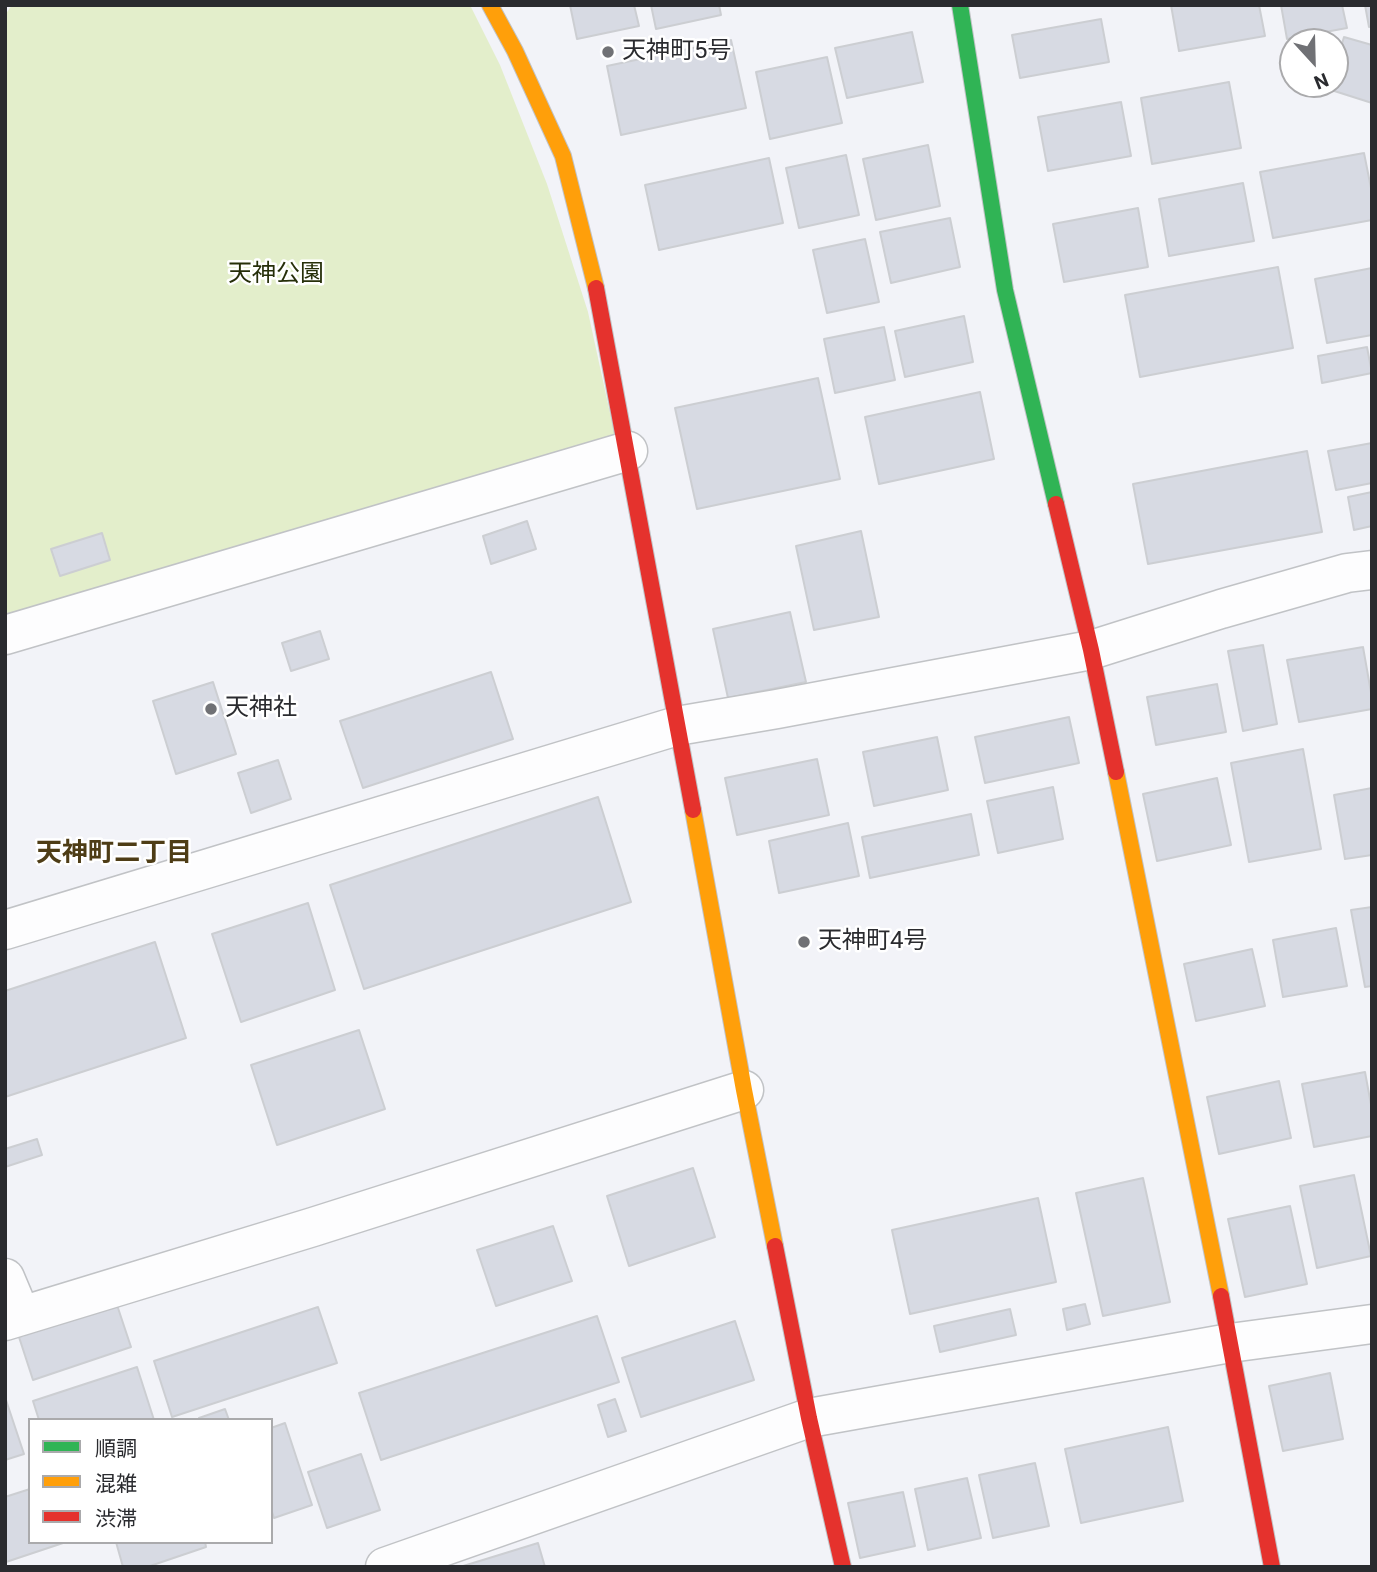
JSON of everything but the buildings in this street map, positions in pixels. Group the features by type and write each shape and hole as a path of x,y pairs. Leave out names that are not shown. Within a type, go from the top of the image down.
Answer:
{"street":[{"path":"490,5 516,51 563,156 600,304 744,1090 809,1418 843,1567"},
{"path":"960,5 1005,290 1091,650 1230,1343 1272,1567"},
{"path":"5,635 628,450"},
{"path":"5,930 677,726 1091,650 1334,576 1372,570"},
{"path":"5,1278 13,1319 744,1090"},
{"path":"385,1567 809,1418 1230,1343 1372,1324"}],"green space":[{"name":"天神公園","path":"12,5 470,5 500,65 547,184 588,312 618,450 5,641 5,15"}],"traffic: fast":[{"path":"960,5 1005,290 1056,504"}],"traffic: slow":[{"path":"490,5 515,51 563,156 596,288"},
{"path":"1116,772 1221,1296"},
{"path":"693,810 775,1246"}],"traffic: jam":[{"path":"596,288 693,810"},
{"path":"1056,504 1091,650 1116,772"},
{"path":"775,1246 809,1418 843,1567"},
{"path":"1221,1296 1272,1567"}],"place":[{"name":"天神町5号","path":"608,52"},
{"name":"天神社","path":"211,709"},
{"name":"天神町4号","path":"804,942"}],"district":[{"name":"天神町二丁目","path":"114,854"}]}
